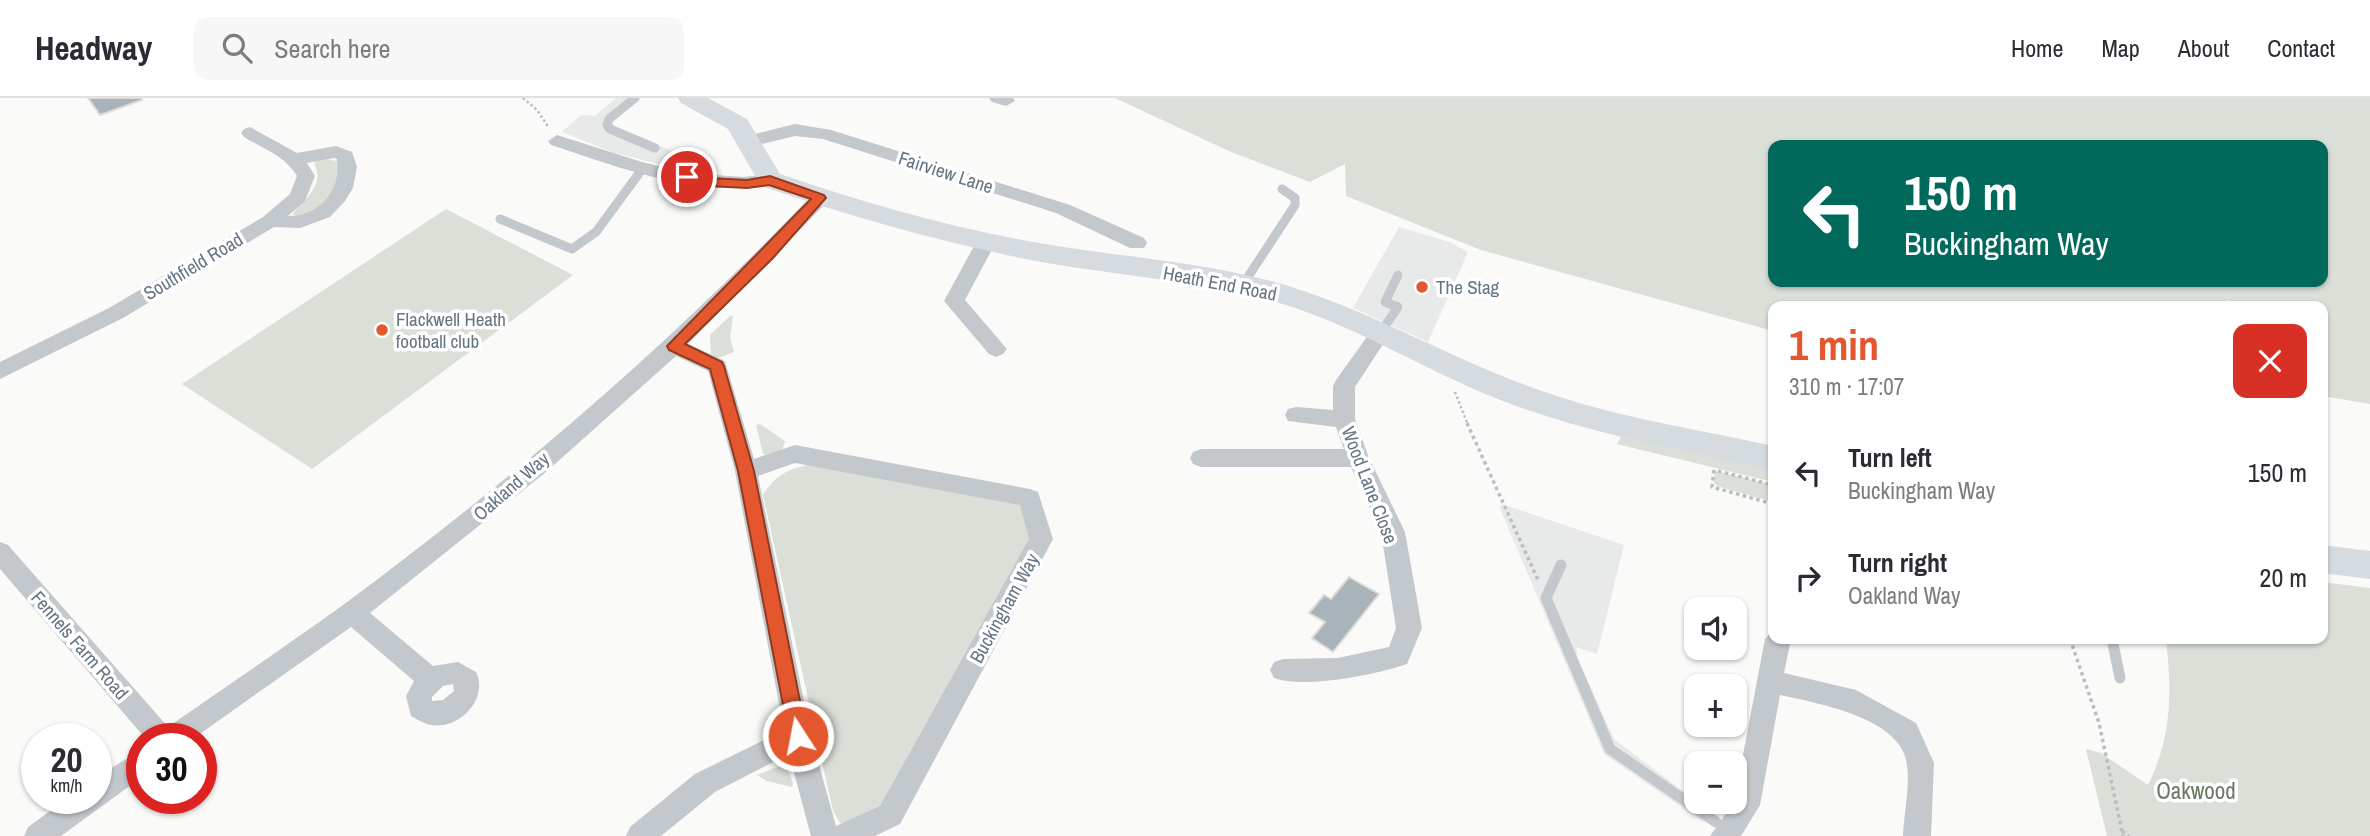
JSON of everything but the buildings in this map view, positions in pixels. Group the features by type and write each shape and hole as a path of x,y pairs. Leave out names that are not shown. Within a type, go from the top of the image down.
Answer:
{"street":[{"path":"557,141 643,168 709,182 747,184 770,180 737,124 694,99"},
{"name":"Fairview Lane","path":"749,141 795,130 825,134 1063,209 1137,243"},
{"path":"250,133 294,159 335,152 346,156 349,167 343,188 333,206 320,216 302,222 270,221"},
{"name":"Southfield Road","path":"0,371 116,313 270,221 298,197 306,176 294,159"},
{"name":"Heath End Road","path":"770,180 820,198 986,242 1242,286 1300,299 1381,332 1457,370 1521,396 1564,409 1768,457"},
{"name":"Oakland Way","path":"194,723 352,612 459,530 674,346 768,254 820,198"},
{"path":"986,242 954,301 996,349"},
{"name":"Wood Lane Close","path":"1283,670 1338,669 1398,656 1409,628 1393,533 1358,458 1344,419 1344,386 1381,332"},
{"path":"674,346 717,366 746,471 798,736 825,836"},
{"path":"1296,415 1344,419"},
{"name":"Buckingham Way","path":"746,471 795,454 1030,498 1041,539 890,815 845,836"},
{"path":"1201,458 1358,458"},
{"name":"Fennels Farm Road","path":"0,552 148,723"},
{"path":"2328,560 2370,565"},
{"path":"352,612 431,680"},
{"path":"1720,829 1746,805 1777,644"},
{"path":"1771,682 1847,698 1907,731 1921,762 1917,836"},
{"path":"640,836 705,783 798,736"},
{"path":"38,836 68,814"}],"lane":[{"path":"635,98 609,119 607,125 610,129 655,148"},
{"path":"500,219 572,249 596,232 643,168"},
{"path":"1242,286 1295,205 1295,198 1282,189"},
{"path":"1381,332 1398,307 1385,302 1398,275"},
{"path":"1561,565 1546,598 1610,749 1720,829"},
{"path":"2113,644 2120,678"}],"path":[{"path":"523,98 537,110 557,141"},
{"path":"1453,387 1479,453 1546,598"},
{"path":"1714,470 1712,487 1768,503"},
{"path":"2072,644 2099,723 2123,834 2129,836"}],"shaded area":[{"path":"616,98 642,98 611,122 617,129 672,151 685,149 665,166 612,152 562,132 581,115 595,116"},
{"path":"1399,227 1450,242 1468,252 1428,342 1353,308"},
{"path":"1505,505 1624,545 1597,654 1576,647 1577,657 1614,739 1684,792 1684,809 1604,754 1499,506"},
{"path":"1691,814 1710,814 1704,823"}],"green space":[{"path":"1115,98 2370,98 2370,404 2328,397 2328,301 2229,301 2226,298 2228,301 1768,301 1768,330 1481,250 1346,196 1345,164 1310,182 1231,152"},
{"path":"323,159 339,161 335,190 311,213 292,215 312,192 317,179 314,163"},
{"name":"Flackwell Heath football club","path":"446,209 573,275 312,469 182,384"},
{"path":"733,316 730,338 734,352 718,358 711,355 710,335"},
{"path":"760,424 785,441 780,458 763,454 756,425"},
{"path":"1623,433 1768,469 1768,481 1617,444"},
{"path":"808,465 1014,502 1031,509 1039,528 880,821 852,829 840,823 833,811 763,495 782,474"},
{"path":"1715,471 1768,484 1768,501 1717,486 1714,483"},
{"name":"Oakwood","path":"2328,583 2370,588 2370,836 2107,836 2086,749 2101,753 2148,785 2166,732 2169,678 2166,644 2328,644"},
{"path":"780,766 787,767 792,787 767,781 757,775"}],"place":[{"name":"The Stag","path":"1422,287"},
{"name":"Flackwell Heath football club","path":"382,330"}],"route":[{"path":"687,177 709,182 747,184 770,180 820,198 768,254 674,346 717,366 746,471 798,736"}]}
